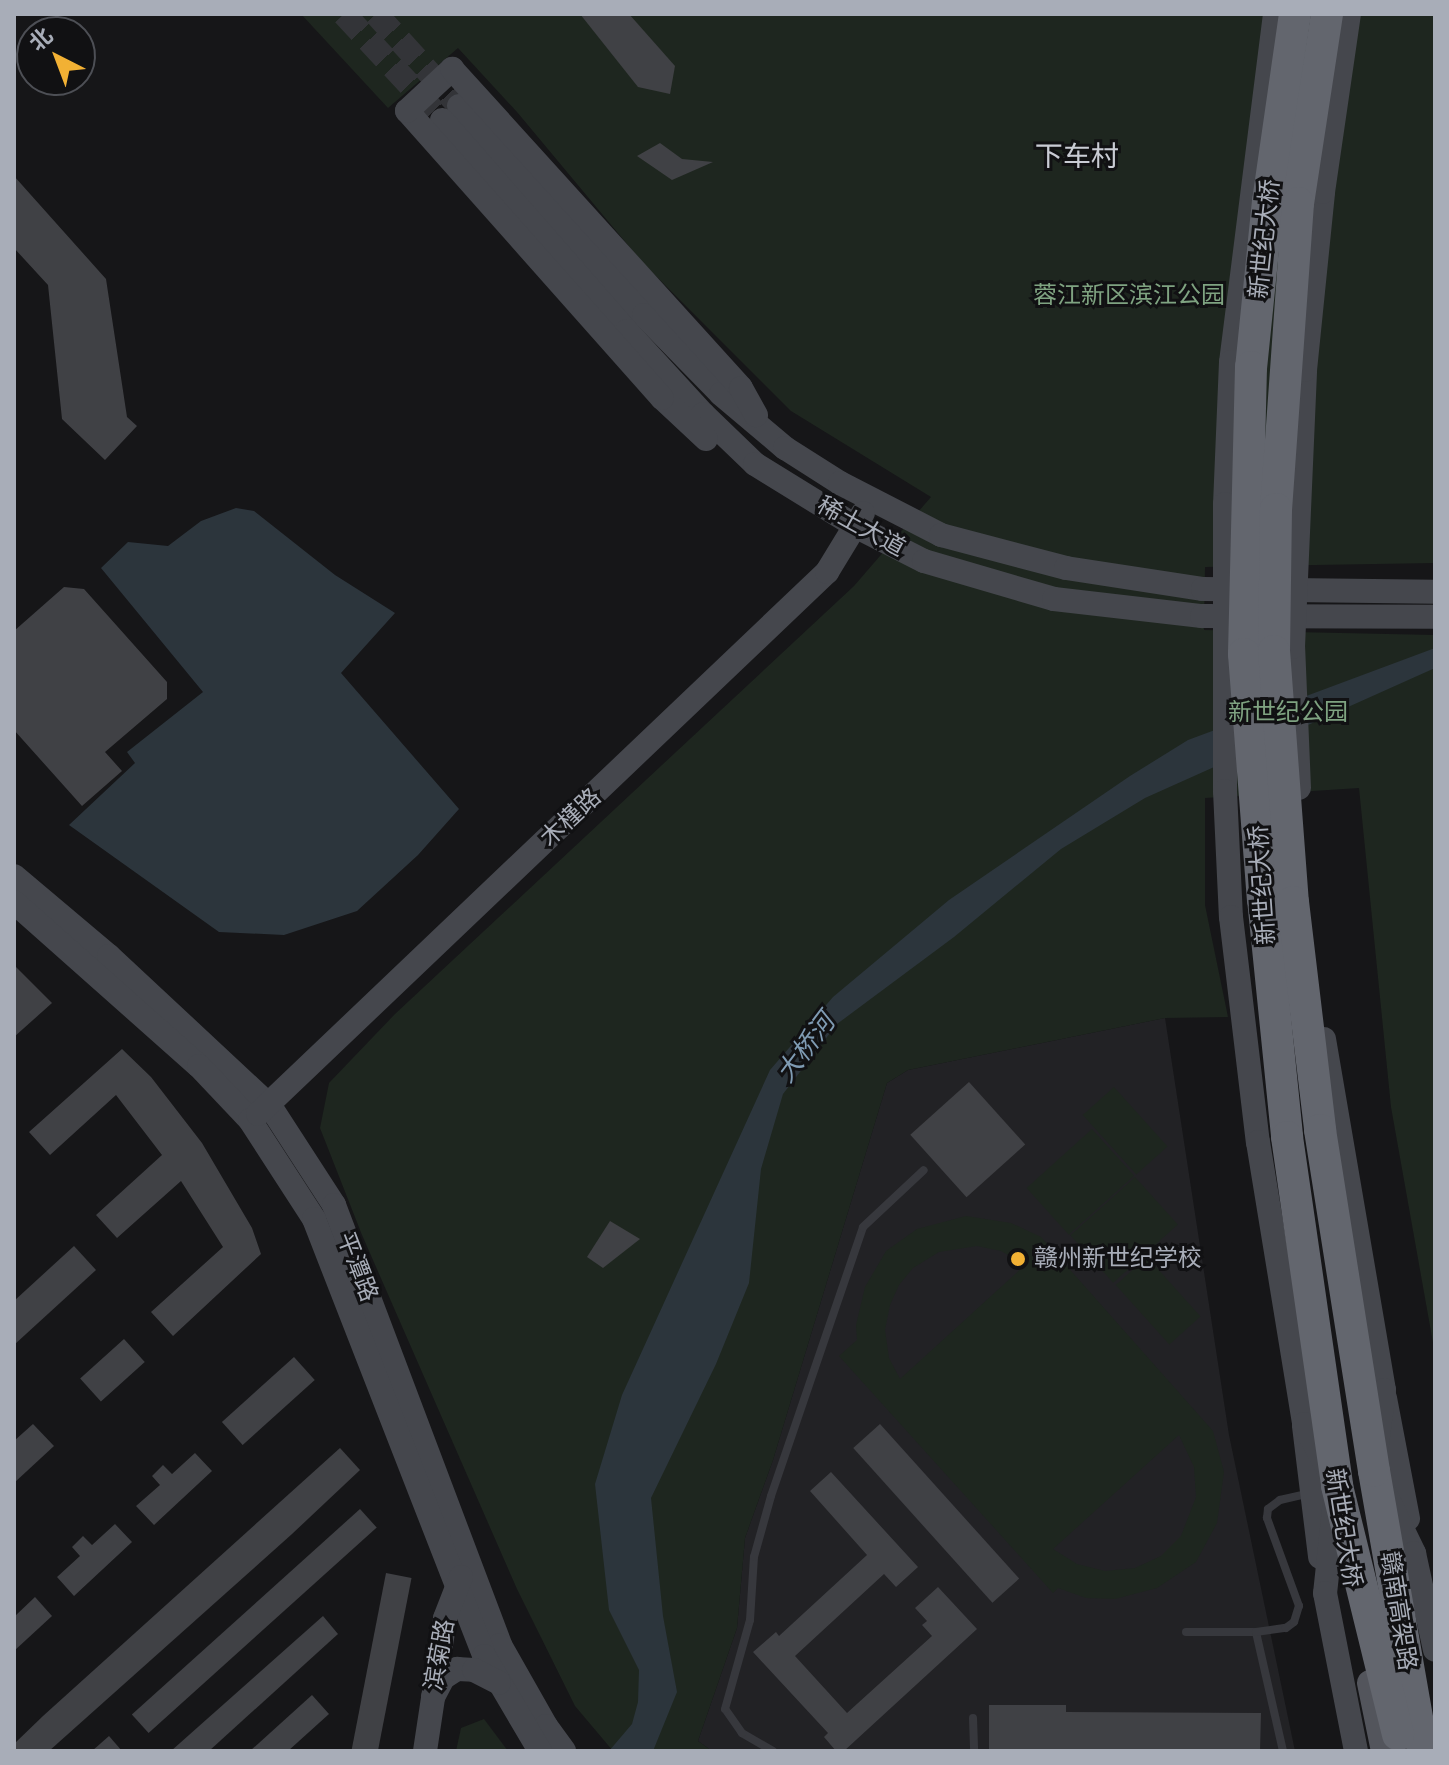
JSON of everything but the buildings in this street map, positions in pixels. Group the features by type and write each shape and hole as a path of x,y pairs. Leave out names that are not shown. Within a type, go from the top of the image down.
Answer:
{"highway":[{"name":"新世纪大桥","path":"1295,14 1268,201 1251,367 1244,654 1263,899 1324,1490"},
{"name":"新世纪大桥","path":"1327,14 1298,203 1276,509 1274,651 1293,902 1315,1085 1374,1471"},
{"name":"赣南高架路","path":"1374,1471 1423,1751"},
{"name":"赣南高架路","path":"1324,1490 1401,1751"}],"main road":[{"name":"新世纪大桥","path":"1374,1471 1409,1599 1435,1736"},
{"name":"新世纪大桥","path":"1324,1490 1384,1751"}],"street":[{"path":"1275,14 1231,362 1225,504 1225,791 1231,917 1258,1142 1304,1424 1324,1490 1325,1593 1356,1751"},
{"path":"1349,14 1323,192 1305,370 1293,647 1306,926 1384,1390 1435,1650"},
{"path":"755,464 705,439 662,398 407,111 452,69 741,388 765,431"},
{"name":"稀土大道","path":"1435,592 1203,589 1066,568 941,535 829,476 765,431 721,394 451,113 636,341 703,414 755,464 857,527 924,561 1054,599 1202,616 1435,617"},
{"name":"木槿路","path":"260,1113 827,572 857,527 869,498"},
{"name":"平潭路","path":"14,876 121,966 260,1113 334,1205 464,1574 484,1656 539,1739 564,1751"},
{"name":"平潭路","path":"14,902 177,1045 260,1113"},
{"path":"1384,1390 1374,1471 1414,1553"},
{"name":"平潭路","path":"464,1574 500,1645 539,1739"},
{"name":"滨菊路","path":"425,1751 445,1618 464,1574"},
{"path":"432,1699 443,1678 457,1669 474,1670 500,1684"}],"lane":[{"path":"773,1751 742,1733 725,1709 750,1620 754,1557 771,1496 863,1227 924,1170"},
{"path":"1186,1632 1256,1632 1286,1628 1294,1622 1299,1606 1267,1518 1268,1509 1280,1500 1324,1490"},
{"path":"1256,1632 1283,1751"},
{"path":"973,1718 974,1751"}],"shaded area":[{"name":"赣州新世纪学校","path":"1165,1018 1229,1435 1295,1751 712,1751 698,1741 737,1628 745,1538 773,1460 887,1083 908,1070"}],"green space":[{"name":"蓉江新区滨江公园","path":"301,14 1435,14 1435,563 1205,567 1204,630 1435,635 1435,1354 1391,1107 1359,788 1205,798 1205,905 1228,1017 1165,1018 908,1070 887,1083 773,1460 745,1538 737,1628 698,1741 712,1751 613,1751 575,1706 517,1589 362,1235 320,1128 329,1083 395,1014 854,586 931,497 791,411 642,262 517,112 458,48 388,108"},
{"path":"1114,1087 1168,1146 1136,1175 1083,1115"},
{"path":"1092,1129 1134,1176 1069,1235 1027,1188"},
{"path":"1135,1177 1178,1225 1113,1283 1070,1235"},
{"path":"966,1216 1011,1223 1041,1237 1213,1431 1224,1472 1217,1523 1196,1562 1157,1588 1115,1599 1086,1598 1058,1588 1053,1593 839,1356 857,1340 856,1325 865,1287 886,1251 917,1229","holes":["977,1246 1001,1251 1025,1265 900,1379 889,1358 885,1330 890,1305 899,1285 913,1268 939,1252","1179,1435 1194,1467 1196,1497 1181,1536 1161,1556 1135,1568 1105,1571 1077,1564 1053,1549"]},
{"path":"1147,1257 1201,1316 1169,1345 1116,1285"},
{"path":"484,1719 508,1751 456,1751 461,1728"}],"water":[{"path":"236,508 254,511 335,575 395,613 341,673 459,809 418,855 357,911 284,935 219,932 69,825 135,763 127,752 203,692 101,568 128,542 168,546 201,521"},
{"name":"大桥河","path":"1435,648 1435,668 1145,798 1061,849 954,937 837,1024 783,1094 761,1169 749,1283 716,1364 651,1498 663,1616 677,1692 653,1751 609,1751 632,1724 638,1702 639,1670 609,1610 595,1484 622,1395 770,1070 833,997 949,900 1130,776 1188,740"}],"tunnel":[{"path":"344,14 442,120"},
{"path":"376,14 459,106"}],"place":[{"name":"赣州新世纪学校","path":"1018,1259"}],"district":[{"name":"下车村","path":"1077,157"}],"park label":[{"name":"新世纪公园","path":"1288,713"}]}
